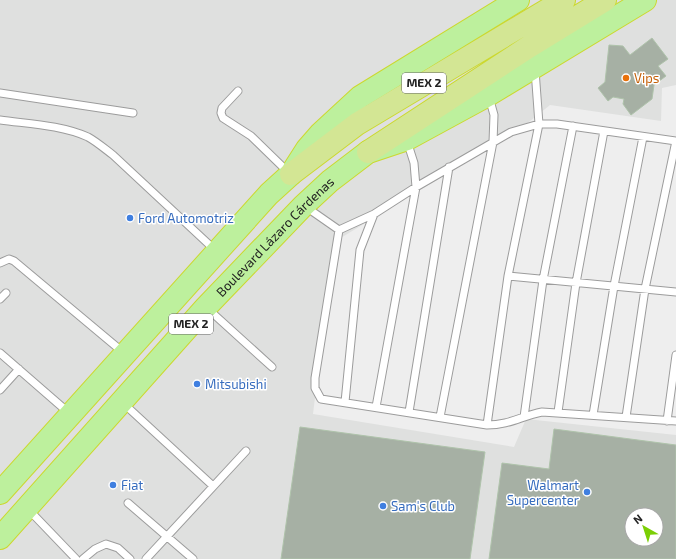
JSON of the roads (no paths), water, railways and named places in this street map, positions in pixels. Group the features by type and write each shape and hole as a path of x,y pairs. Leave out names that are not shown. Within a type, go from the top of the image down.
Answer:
{"highway":[{"path":"291,174 307,149 360,97 518,0"},
{"name":"MEX 2","path":"0,493 269,194 291,174 357,124 564,0"},
{"name":"Boulevard Lázaro Cárdenas","path":"0,538 206,307 330,180 368,152 530,46 605,0"},
{"path":"368,152 407,139 488,95 645,0"},
{"path":"622,14 659,0"}],"lane":[{"path":"487,425 508,276 539,124 535,67"},
{"path":"238,92 222,108 221,112 223,118 252,136 291,174"},
{"path":"0,93 133,113"},
{"path":"440,417 493,142 494,115 488,95"},
{"path":"0,120 75,133 97,143 113,155 217,252"},
{"path":"339,230 374,214 449,167 511,132 539,124 557,124 676,141 645,289 626,417"},
{"path":"524,417 543,280 573,126"},
{"path":"558,412 576,283 604,131"},
{"path":"593,415 614,286 643,137"},
{"path":"376,407 416,187 414,163 407,139"},
{"path":"409,412 449,167"},
{"path":"303,206 339,230"},
{"path":"345,402 360,250 374,214"},
{"path":"339,230 315,388 321,399 487,425 509,423 542,412 676,421"},
{"path":"0,263 9,259 14,261 125,354"},
{"path":"508,276 676,292"},
{"path":"0,299 6,293"},
{"path":"206,307 272,367"},
{"path":"0,352 71,414"},
{"path":"667,421 676,355"},
{"path":"0,390 19,369"},
{"path":"122,402 213,486"},
{"path":"146,559 246,451"},
{"path":"128,503 193,559"},
{"path":"26,508 76,559"},
{"path":"83,559 95,549 106,544 118,548 130,559"}],"place":[{"name":"Vips","path":"626,78"},
{"name":"Ford Automotriz","path":"130,218"},
{"name":"Mitsubishi","path":"197,384"},
{"name":"Fiat","path":"113,485"},
{"name":"Walmart Supercenter","path":"587,492"},
{"name":"Sam's Club","path":"383,506"}]}
